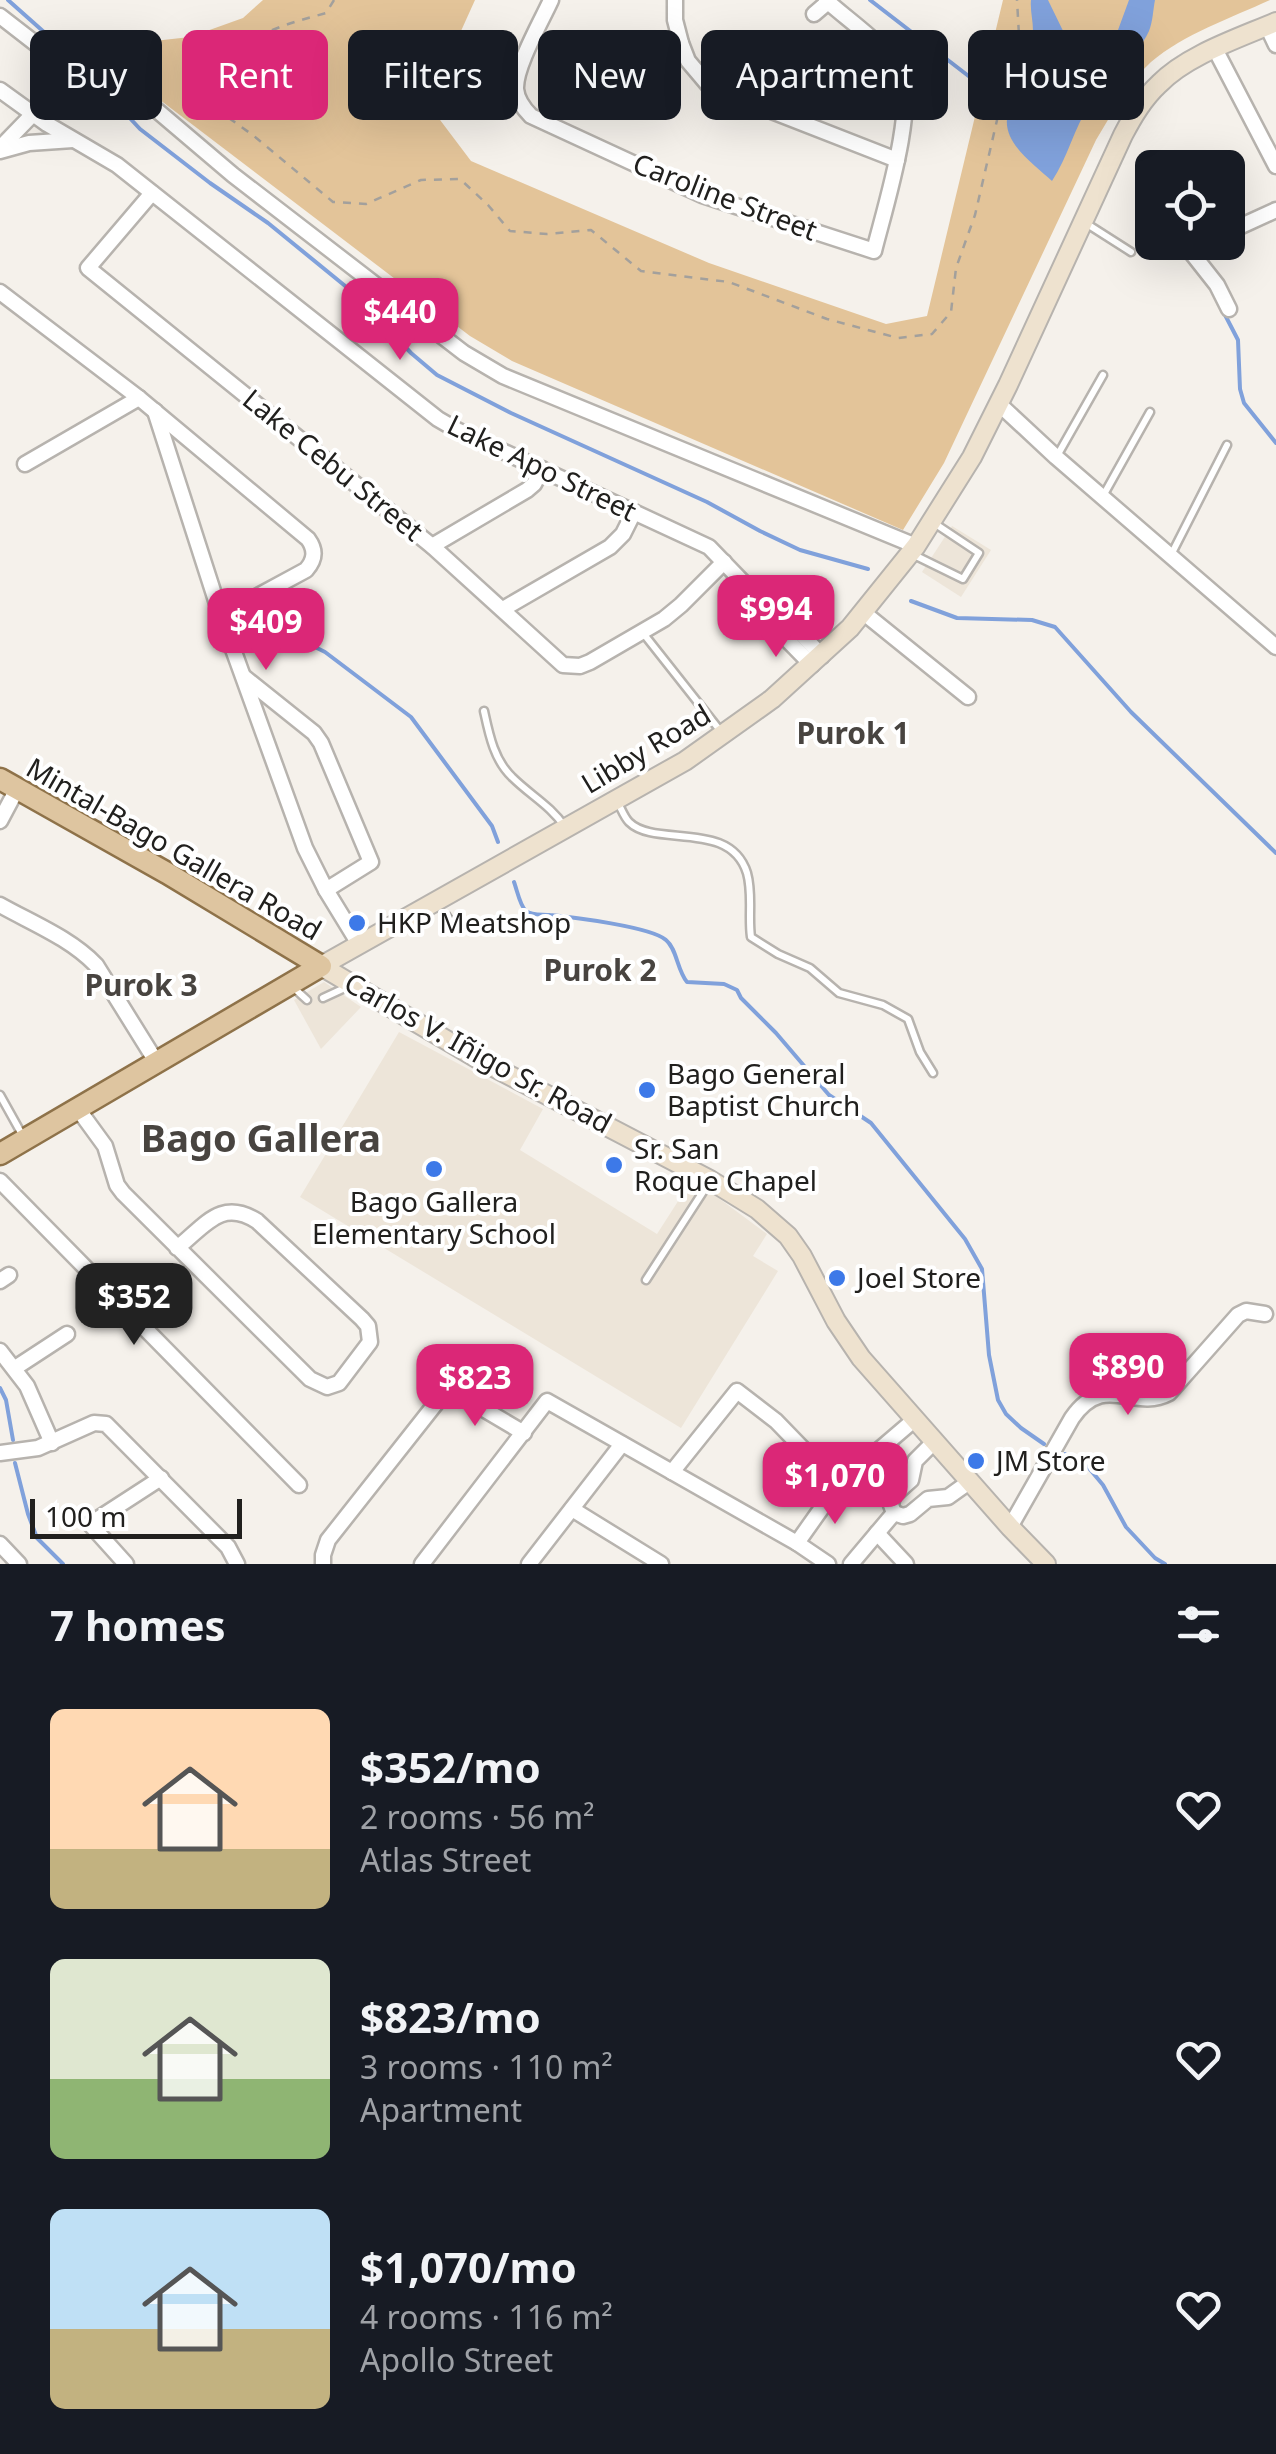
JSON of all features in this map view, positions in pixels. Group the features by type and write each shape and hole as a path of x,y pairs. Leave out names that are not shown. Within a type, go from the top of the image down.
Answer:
{"main road":[{"name":"Libby Road","path":"0,1154 321,966 685,761 772,700 817,661 864,612 913,550 964,471 1138,108 1160,82 1180,67 1271,24"},
{"name":"Mintal-Bago Gallera Road","path":"8,784 321,966"},
{"name":"Carlos V. Iñigo Sr. Road","path":"321,966 480,1060 710,1180 757,1209 788,1236 802,1256 854,1349 1046,1564"}],"street":[{"name":"Caroline Street","path":"551,0 518,73 518,98 530,116 702,195 874,251 896,160"},
{"path":"675,0 678,30"},
{"path":"681,43 688,61 710,87 896,160 904,81 888,56 827,1 814,14"},
{"path":"0,16 76,75 115,82 140,96 233,175 464,353 503,376 913,550"},
{"path":"1271,24 1276,45"},
{"path":"1215,49 1276,166"},
{"name":"Lake Apo Street","path":"0,90 30,112"},
{"path":"0,149 30,116"},
{"name":"Lake Apo Street","path":"42,120 103,156 420,406 457,430 708,548 762,603 764,616 817,661"},
{"path":"0,149 76,140"},
{"name":"Lake Cebu Street","path":"152,193 88,268 432,546 564,665 590,662 642,632"},
{"path":"1245,224 1276,210"},
{"path":"1197,260 1230,309"},
{"path":"0,292 139,398 313,546 312,564 306,570 221,616"},
{"path":"25,464 139,398"},
{"path":"999,404 1276,647"},
{"path":"155,411 221,616 305,848 360,944"},
{"path":"432,546 527,490 542,469"},
{"path":"503,609 610,547 623,534 634,512"},
{"path":"642,632 681,605 724,562"},
{"path":"864,612 968,697"},
{"path":"244,676 314,732 371,862 326,890"},
{"path":"0,821 8,784"},
{"path":"0,905 85,954 108,981 157,1063"},
{"path":"78,1110 104,1146 123,1193 178,1248 310,1379 327,1387 339,1383 370,1342 371,1334 362,1318 244,1213 223,1212 178,1248"},
{"path":"0,1181 298,1485"},
{"path":"1010,1527 1085,1402 1108,1393 1158,1398 1169,1393 1238,1315 1246,1310 1265,1314"},
{"path":"15,1368 67,1334"},
{"path":"0,1351 36,1404 52,1443"},
{"path":"323,1564 328,1540 448,1388 524,1433"},
{"path":"672,1472 737,1390 787,1431 838,1485"},
{"path":"422,1564 548,1401 828,1564"},
{"path":"797,1543 838,1485 914,1420"},
{"path":"0,1453 52,1443 100,1422 112,1428 228,1547 237,1564"},
{"path":"894,1514 893,1496 911,1480 915,1461 934,1442"},
{"path":"529,1564 622,1444"},
{"path":"126,1564 90,1524 161,1478"},
{"path":"911,1480 928,1499"},
{"path":"894,1514 910,1514 928,1499 948,1498 970,1482"},
{"path":"572,1509 639,1558 661,1564"},
{"path":"851,1564 894,1514"},
{"path":"877,1534 906,1564"},
{"path":"0,1544 19,1564"}],"lane":[{"path":"1083,221 1130,252"},
{"path":"1056,457 1103,375"},
{"path":"1103,497 1150,412"},
{"path":"1170,556 1227,444"},
{"path":"913,550 963,579 979,553 932,522"},
{"path":"642,632 723,735"},
{"path":"484,710 503,768 566,828"},
{"path":"617,800 628,822 644,831 710,840 734,852 746,870 751,893 751,937 810,968 839,993 883,1005 908,1019 933,1073"},
{"path":"290,984 307,1000"},
{"path":"323,998 352,985"},
{"path":"0,1095 25,1139"},
{"path":"646,1280 710,1180"}],"path":[{"path":"334,0 326,12 278,27 244,44 218,79 215,108 333,202 366,204 421,180 460,179 510,231 547,234 591,230 640,272 729,282 828,319 898,338 932,334 951,312 956,268 975,215 1004,90 1020,53 1018,0"},
{"path":"440,898 465,936"}],"shaded area":[{"path":"263,0 475,0 461,30 348,30 348,120 440,120 471,161 709,263 886,324 927,316 974,120 1109,120 944,463 903,530 512,361 470,336 186,120 328,120 328,30 210,30 243,18"},
{"path":"1003,0 1270,0 1208,27 1144,69 1144,30 996,30"},
{"path":"182,38 182,117 162,101 162,40"},
{"path":"952,526 991,550 961,597 922,572"},
{"path":"324,982 361,1007 321,1049 294,1000"},
{"path":"399,1032 543,1109 520,1150 657,1234 691,1181 767,1234 753,1256 778,1271 681,1428 300,1197"}],"water":[{"path":"1031,0 1048,0 1063,30 1033,30"},
{"path":"1129,0 1155,0 1144,39 1144,30 1118,30"},
{"path":"1007,120 1082,120 1052,181 1020,152"}],"waterway":[{"path":"8,0 42,30"},
{"path":"870,0 968,76"},
{"path":"132,120 355,294 437,375 800,550 868,569"},
{"path":"1223,311 1238,340 1244,403 1276,443"},
{"path":"911,601 957,618 1032,620 1055,627 1131,712 1276,853"},
{"path":"272,630 325,652 411,717 492,826 498,842"},
{"path":"514,882 528,913 629,927 666,940 687,982 724,984 737,990 829,1095 871,1123 965,1239 982,1269 989,1355 998,1400 1006,1414 1044,1444"},
{"path":"0,1388 13,1440"},
{"path":"1065,1454 1088,1467 1103,1485 1126,1527 1165,1564"},
{"path":"15,1463 37,1538 63,1564"}],"place":[{"name":"HKP Meatshop","path":"357,923"},
{"name":"Bago General Baptist Church","path":"647,1090"},
{"name":"Sr. San Roque Chapel","path":"614,1165"},
{"name":"Bago Gallera Elementary School","path":"434,1169"},
{"name":"Joel Store","path":"837,1278"},
{"name":"JM Store","path":"976,1461"}],"district":[{"name":"Purok 1","path":"853,734"},
{"name":"Purok 2","path":"600,971"},
{"name":"Purok 3","path":"141,986"},
{"name":"Bago Gallera","path":"261,1139"}]}
